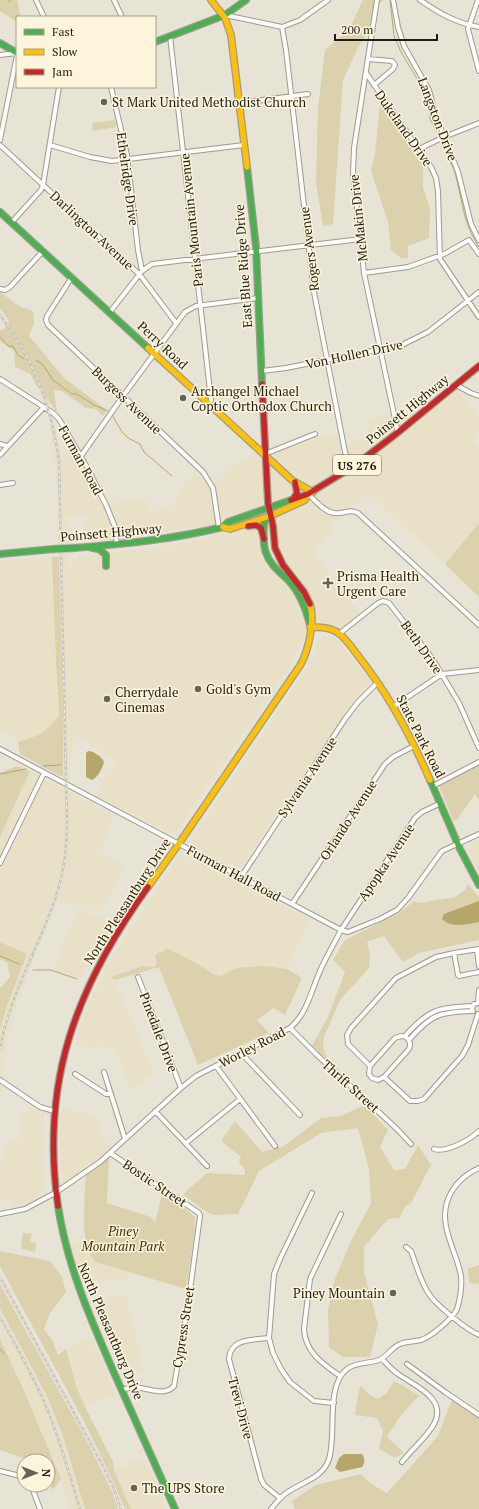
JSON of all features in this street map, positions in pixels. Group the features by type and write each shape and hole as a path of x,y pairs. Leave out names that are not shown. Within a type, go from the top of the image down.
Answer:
{"main road":[{"path":"211,0 225,16"},
{"path":"156,42 225,16 246,0"},
{"name":"East Blue Ridge Drive","path":"225,16 232,39 256,252 269,512"},
{"path":"0,43 16,53"},
{"name":"Perry Road","path":"0,212 258,449 295,482 310,493"},
{"name":"Poinsett Highway","path":"0,554 117,545 180,537 221,528 236,528 302,494 310,493 350,470 398,433 479,366"},
{"path":"294,498 297,494 295,482"},
{"name":"Poinsett Highway","path":"221,528 228,522 269,512 305,500 310,493"},
{"path":"264,539 264,522 269,512"},
{"path":"269,512 272,520 273,541 276,553 300,585 310,603 312,619 310,627"},
{"path":"236,528 256,525 263,530 267,555 275,568 289,581 300,596 305,607 310,627"},
{"path":"90,547 99,549 106,555 106,566"},
{"path":"310,627 329,629 339,634"},
{"name":"North Pleasantburg Drive","path":"175,1509 75,1282 63,1242 55,1193 52,1164 54,1111 61,1066 69,1036 88,986 107,950 301,664 309,646 310,627"},
{"name":"State Park Road","path":"339,634 356,653 378,682 393,707 414,746 441,803 468,866 479,885"}],"street":[{"path":"36,0 44,16"},
{"path":"114,0 122,16"},
{"path":"225,16 282,27 300,20 328,0"},
{"name":"McMakin Drive","path":"376,0 353,162 364,272 379,350 398,433"},
{"name":"Langston Drive","path":"393,0 404,46 429,90 441,138 458,172 471,224 479,240"},
{"path":"420,0 444,16 479,27"},
{"path":"478,0 468,30 479,70"},
{"name":"Rogers Avenue","path":"282,27 286,50 314,292 344,447 350,470"},
{"name":"Paris Mountain Avenue","path":"170,36 201,305 211,400 209,404"},
{"path":"0,55 16,54"},
{"path":"0,140 16,59"},
{"path":"368,59 392,61 395,65 393,69 374,84"},
{"name":"Dukeland Drive","path":"365,73 431,167 437,183 439,256 479,317"},
{"path":"11,223 41,190 43,185 59,88"},
{"name":"Ethelridge Drive","path":"111,88 127,159 141,273"},
{"path":"240,103 308,94"},
{"path":"419,148 479,123"},
{"name":"Darlington Avenue","path":"0,145 141,273 176,323"},
{"path":"50,145 101,160 127,159 244,146"},
{"path":"110,312 141,273 154,264 361,239"},
{"path":"364,272 401,269 439,256 469,240 479,254"},
{"path":"0,289 5,290 10,287 43,251"},
{"name":"Burgess Avenue","path":"72,277 48,316 47,323 54,332 123,396 124,399 197,466 209,480 214,493 221,528"},
{"name":"Von Hollen Drive","path":"262,371 402,345 420,337 437,326 479,292"},
{"path":"81,456 154,353 187,310 201,305 258,298"},
{"name":"Furman Road","path":"0,379 53,413 59,419 81,456 111,515 115,528 117,545"},
{"path":"456,385 472,394 479,396"},
{"path":"0,455 44,407"},
{"path":"265,454 315,434"},
{"path":"0,444 7,446"},
{"path":"0,485 13,483"},
{"path":"310,493 331,513 349,510 358,513 479,625"},
{"name":"Beth Drive","path":"339,634 378,604 383,601 388,602 420,641 442,674 465,714 479,748"},
{"path":"393,707 442,674 479,670"},
{"name":"Sylvania Avenue","path":"241,877 345,719 358,702 378,682"},
{"name":"Orlando Avenue","path":"292,904 385,764 393,757 414,746"},
{"name":"Furman Hall Road","path":"0,749 341,930"},
{"path":"433,786 479,762"},
{"path":"0,863 44,773"},
{"name":"Apopka Avenue","path":"341,930 415,818 422,812 441,803"},
{"path":"341,930 348,932 397,910 408,898 442,851 479,834"},
{"name":"Worley Road","path":"0,1214 24,1209 55,1193 92,1168 196,1076 290,1028 302,1016 319,972 341,930"},
{"path":"370,1066 348,1044 347,1034 396,978 436,957 454,952 478,949 479,966"},
{"path":"454,952 459,976 479,972"},
{"name":"Pinedale Drive","path":"138,977 181,1088"},
{"path":"405,1036 409,1040 409,1049 384,1077 378,1080 372,1078 369,1074 370,1066 395,1038 405,1036 417,1023 435,1011 446,1007 473,1006 478,1003 479,990"},
{"path":"473,1006 473,1011"},
{"path":"384,1077 410,1101 424,1099 462,1056 468,1045 478,1014 473,1011 452,1012 437,1016 426,1022 409,1040"},
{"name":"Thrift Street","path":"290,1028 316,1054 397,1128 411,1144"},
{"path":"241,1053 300,1115"},
{"path":"216,1066 275,1146"},
{"path":"104,1072 125,1139"},
{"path":"75,1074 106,1094 111,1094"},
{"path":"0,1080 40,1107 54,1111"},
{"path":"186,1143 240,1099"},
{"path":"155,1111 207,1166"},
{"path":"434,1149 441,1150 452,1146 473,1137 479,1131"},
{"name":"Bostic Street","path":"110,1153 199,1213"},
{"path":"271,1509 280,1498 291,1490 310,1481 326,1465 333,1442 334,1389 340,1376 346,1370 354,1366 382,1359 400,1344 425,1338 453,1316 458,1303 461,1281 459,1268 446,1227 446,1205 449,1196 460,1180 479,1168"},
{"path":"312,1193 274,1274 268,1329 273,1352 281,1369 290,1382 314,1401 334,1403"},
{"name":"Cypress Street","path":"122,1390 133,1387 165,1392 174,1386 188,1305 199,1213"},
{"path":"340,1376 316,1358 305,1337 304,1329 310,1279 341,1214"},
{"path":"406,1247 411,1252 428,1293 433,1300 479,1335"},
{"name":"Trevi Drive","path":"269,1338 237,1343 230,1351 228,1359 260,1479 264,1485 280,1498"},
{"path":"382,1359 397,1373 430,1396 436,1406 437,1412 434,1424 402,1462"},
{"path":"407,1364 442,1390 479,1414"},
{"path":"0,1471 16,1475"},
{"path":"35,1493 40,1509"}],"shaded area":[{"path":"454,383 478,418 479,423 479,427 473,441 479,447 479,523 445,564 368,494 336,520 331,531 314,552 359,615 342,628 309,617 306,634 300,640 294,659 174,835 94,795 117,763 74,734 69,777 70,792 114,816 100,850 124,868 101,912 57,900 27,975 12,1019 5,1052 3,1087 0,1095 0,1029 8,1003 27,954 0,942 0,837 30,771 65,789 63,776 63,716 57,487 51,434 55,424 61,458 73,442 105,502 146,499 150,510 178,506 176,494 193,475 216,483 231,467 254,453 265,456 340,431 344,446 367,433 367,422 392,411 397,424","holes":["86,516 87,541 193,528 220,530 208,539 143,549 81,556 69,567 67,517"]},
{"path":"52,557 59,715 52,726 38,736 18,742 0,727 0,561"},
{"path":"322,636 336,639 372,682 351,704 240,869 188,844 310,664 318,639"},
{"path":"88,751 98,755 104,762 100,772 92,780 86,777 86,753"},
{"path":"479,839 479,872 472,859 470,849 472,844"},
{"path":"181,854 186,854 311,920 287,969 237,968 221,976 215,975 167,948 154,967 143,966 113,979 115,980 154,1073 131,1091 117,1049 75,1045 87,1007 107,965"},
{"path":"479,901 479,922 455,925 442,919 444,914"},
{"path":"79,908 114,924 96,952 82,978 53,968"},
{"path":"62,1106 92,1116 100,1121 99,1133 111,1146 93,1163 66,1183 62,1182 60,1131"},
{"path":"30,1107 44,1112 43,1151 46,1188 41,1195 29,1202 11,1208 9,1199 0,1199 0,1163 4,1162 7,1142 17,1139 20,1118"},
{"path":"86,1239 92,1259 96,1262 131,1272 126,1279 76,1284 65,1245"},
{"path":"126,1294 145,1375 130,1368 122,1371 93,1303"},
{"path":"0,1308 47,1396 63,1436 85,1509 70,1509 56,1467 56,1453 50,1453 0,1339"},
{"path":"92,1339 116,1394 85,1407 76,1386 66,1349"},
{"path":"344,1454 362,1454 364,1457 364,1464 362,1467 340,1472 335,1468 339,1458"},
{"path":"144,1457 167,1509 131,1509 114,1470"}],"green space":[{"path":"0,0 17,0 21,16 16,16 16,21 0,11"},
{"path":"363,0 384,0 374,7 369,30 358,48 343,80 333,224 323,226 316,183 318,107 325,50 349,30"},
{"path":"380,103 423,164 423,188 430,208 429,238 408,246 408,258 401,258 391,250 388,222 371,171 375,154"},
{"path":"115,120 116,127 93,131 92,123"},
{"path":"0,292 19,306 33,311 34,323 29,336 65,379 107,410 103,416 96,409 86,408 62,391 54,390 57,412 37,386 30,374 15,367 14,351 0,341 0,330 3,330 9,321 0,308"},
{"path":"479,523 479,597 445,564"},
{"path":"52,557 59,557 63,776 58,775 20,754 18,742 42,733 59,715"},
{"path":"479,765 479,801 475,794 457,820 453,820 439,786"},
{"path":"16,766 30,771 0,837 0,773"},
{"path":"468,884 479,897 479,940 419,953 403,962 384,936 367,942 370,956 369,968 340,1000 324,1037 323,1048 329,1061 312,1046 328,1017 345,972 333,960 345,940 398,914 414,901 420,903 455,897 465,890"},
{"path":"0,942 27,954 8,1003 0,1029 0,988 10,977 7,962 0,959"},
{"path":"167,948 215,975 221,976 237,968 264,966 287,969 302,978 285,1015 274,1008 257,1020 269,1033 198,1065 159,967 115,980 111,977 143,966 154,967 157,964 155,956 159,952 162,953"},
{"path":"362,1106 368,1108 388,1130 380,1147 394,1170 405,1169 418,1145 431,1165 411,1203 404,1209 400,1218 388,1219 364,1247 364,1272 378,1324 370,1357 343,1357 329,1347 328,1309 335,1279 351,1241 371,1203 369,1169 358,1128 321,1133 259,1171 238,1214 214,1215 205,1211 183,1194 207,1173 245,1175 245,1170 239,1162 241,1157 221,1141 235,1121 262,1152 284,1146 321,1118 341,1116"},
{"name":"Piney Mountain Park","path":"109,1158 107,1203 151,1217 155,1222 163,1192 177,1201 195,1217 194,1237 186,1289 96,1262 90,1255 87,1245 84,1221 86,1175"},
{"path":"23,1233 32,1234 30,1242 36,1243 35,1252 21,1249"},
{"path":"0,1251 50,1261 62,1277 66,1292 50,1313 44,1329 52,1340 58,1355 66,1349 76,1386 113,1462 114,1470 131,1509 125,1509 97,1447 0,1266"},
{"path":"479,1265 479,1284 469,1283 468,1269"},
{"path":"0,1284 90,1447 112,1491 118,1509 85,1509 63,1436 47,1396 0,1308"},
{"path":"0,1339 50,1453 16,1453 16,1456 0,1450"},
{"path":"394,1381 419,1396 401,1415 387,1437 404,1453 395,1458 379,1449 383,1431 377,1418 355,1415 358,1394 361,1386 370,1395 378,1399 387,1393"},
{"path":"453,1397 479,1413 479,1509 295,1509 292,1501 316,1485 361,1474 370,1483 387,1493 438,1436"},
{"path":"56,1467 61,1479 56,1486"}],"waterway":[{"path":"390,0 394,36 401,52 428,97 430,119 440,138"},
{"path":"441,141 455,172 465,217 471,233 479,247"},
{"path":"0,337 8,346 13,346 18,355 24,359"},
{"path":"36,361 43,365 53,380 72,394 77,394 94,405 108,411"},
{"path":"112,415 122,432 128,438 140,444 144,452 172,476"},
{"path":"43,766 61,765"},
{"path":"0,774 26,769"},
{"path":"0,956 19,964"},
{"path":"33,970 51,970 77,979"},
{"path":"0,1349 4,1354"}],"railway":[{"path":"0,315 22,348 39,384 46,403 56,441 59,461 67,825 66,852 61,879 47,922 12,1005 0,1049"},
{"path":"0,1277 103,1466 121,1509"},
{"path":"0,1317 40,1393 60,1443 80,1509"}],"traffic: fast":[{"path":"156,42 225,15 246,0"},
{"path":"0,43 16,52"},
{"path":"247,167 256,247 262,384"},
{"path":"0,212 148,348"},
{"path":"74,548 112,545 205,531 223,527 228,522 291,500"},
{"path":"270,516 264,522 264,541 266,553 273,565 289,581 296,591 304,607 310,625"},
{"path":"54,549 74,548"},
{"path":"92,548 99,549 106,555 106,566"},
{"path":"0,554 54,549"},
{"path":"430,780 460,849 479,885"},
{"path":"58,1206 67,1250 89,1313 175,1509"}],"traffic: slow":[{"path":"211,0 225,18 231,35 247,167"},
{"path":"148,348 293,481 313,492"},
{"path":"223,527 230,529 270,516 305,500 308,494"},
{"path":"148,887 301,664 310,634 312,618 310,604"},
{"path":"310,627 334,630 349,644 370,671 390,701 430,780"}],"traffic: jam":[{"path":"291,500 308,494 354,466 396,434 479,366"},
{"path":"262,384 268,503 273,526 275,548 283,565 304,592 310,604"},
{"path":"294,498 297,493 295,482"},
{"path":"248,526 256,525 261,528 264,539"},
{"path":"58,1206 54,1161 54,1118 60,1077 69,1038 83,999 101,962 123,924 148,887"}],"place":[{"name":"St Mark United Methodist Church","path":"104,102"},
{"name":"Archangel Michael Coptic Orthodox Church","path":"183,398"},
{"name":"Prisma Health Urgent Care","path":"328,583"},
{"name":"Gold's Gym","path":"198,689"},
{"name":"Cherrydale Cinemas","path":"107,699"},
{"name":"Piney Mountain","path":"393,1293"},
{"name":"The UPS Store","path":"134,1488"}]}
